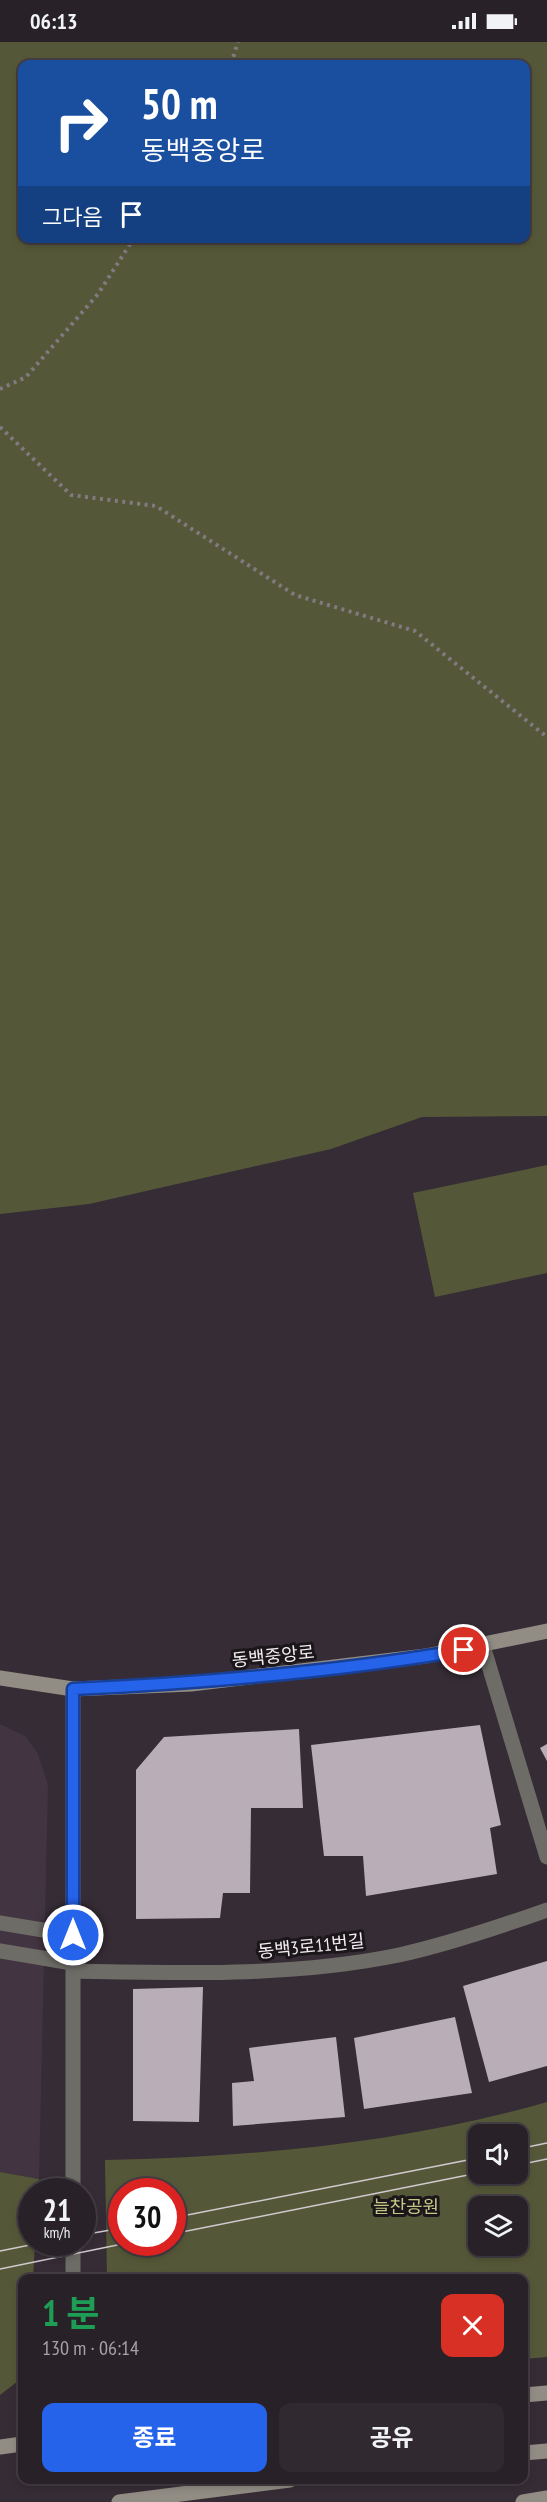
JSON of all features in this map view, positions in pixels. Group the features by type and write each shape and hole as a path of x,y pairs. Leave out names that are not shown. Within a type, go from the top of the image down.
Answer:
{"street":[{"name":"동백중앙로","path":"0,1678 73,1689 214,1681 352,1667 483,1646 547,1631"},
{"path":"483,1646 547,1857"},
{"path":"73,1689 73,2178"},
{"name":"동백3로11번길","path":"0,1951 73,1967 253,1971 333,1966 399,1955 547,1910"},
{"path":"0,1923 73,1935"},
{"path":"73,2256 73,2274"},
{"path":"528,2395 547,2393"},
{"path":"0,2447 18,2445"},
{"path":"528,2453 547,2451"},
{"path":"119,2502 259,2484"},
{"path":"523,2502 547,2498"}],"path":[{"path":"232,60 238,42"},
{"path":"0,389 26,377 98,294 131,243"},
{"path":"0,427 71,495 156,506 295,595 415,631 547,737"}],"shaded area":[{"path":"0,1724 25,1736 37,1752 48,1785 39,2178 0,2172"}],"green space":[{"path":"0,42 547,42 547,1116 422,1117 331,1149 89,1204 0,1214"},
{"path":"547,1165 547,1273 435,1297 413,1193"},
{"name":"늘찬공원","path":"547,2102 547,2357 528,2359 528,2274 107,2274 105,2160 273,2151 384,2138 439,2128"},
{"path":"0,2172 33,2178 18,2178 18,2256 34,2256 33,2274 18,2274 18,2381 0,2395"}],"building":[{"path":"480,1725 501,1825 490,1828 497,1874 366,1896 363,1856 324,1856 311,1745"},
{"path":"299,1729 303,1808 251,1808 250,1893 223,1893 220,1918 136,1919 136,1770 164,1737"},
{"path":"547,1744 547,1761 540,1748"},
{"path":"547,1961 547,2066 489,2082 463,1986"},
{"path":"203,1987 199,2122 133,2121 133,1989"},
{"path":"455,2017 472,2093 364,2109 354,2038"},
{"path":"336,2037 345,2117 233,2126 232,2083 254,2081 249,2048"}],"tram line":[{"path":"528,2147 547,2143"},
{"path":"528,2163 547,2159"},
{"path":"186,2215 468,2160"},
{"path":"186,2231 468,2175"},
{"path":"96,2233 108,2230"},
{"path":"0,2251 18,2247"},
{"path":"0,2269 108,2247"}],"route":[{"path":"73,1935 73,1689 213,1681 342,1668 464,1650"}]}
